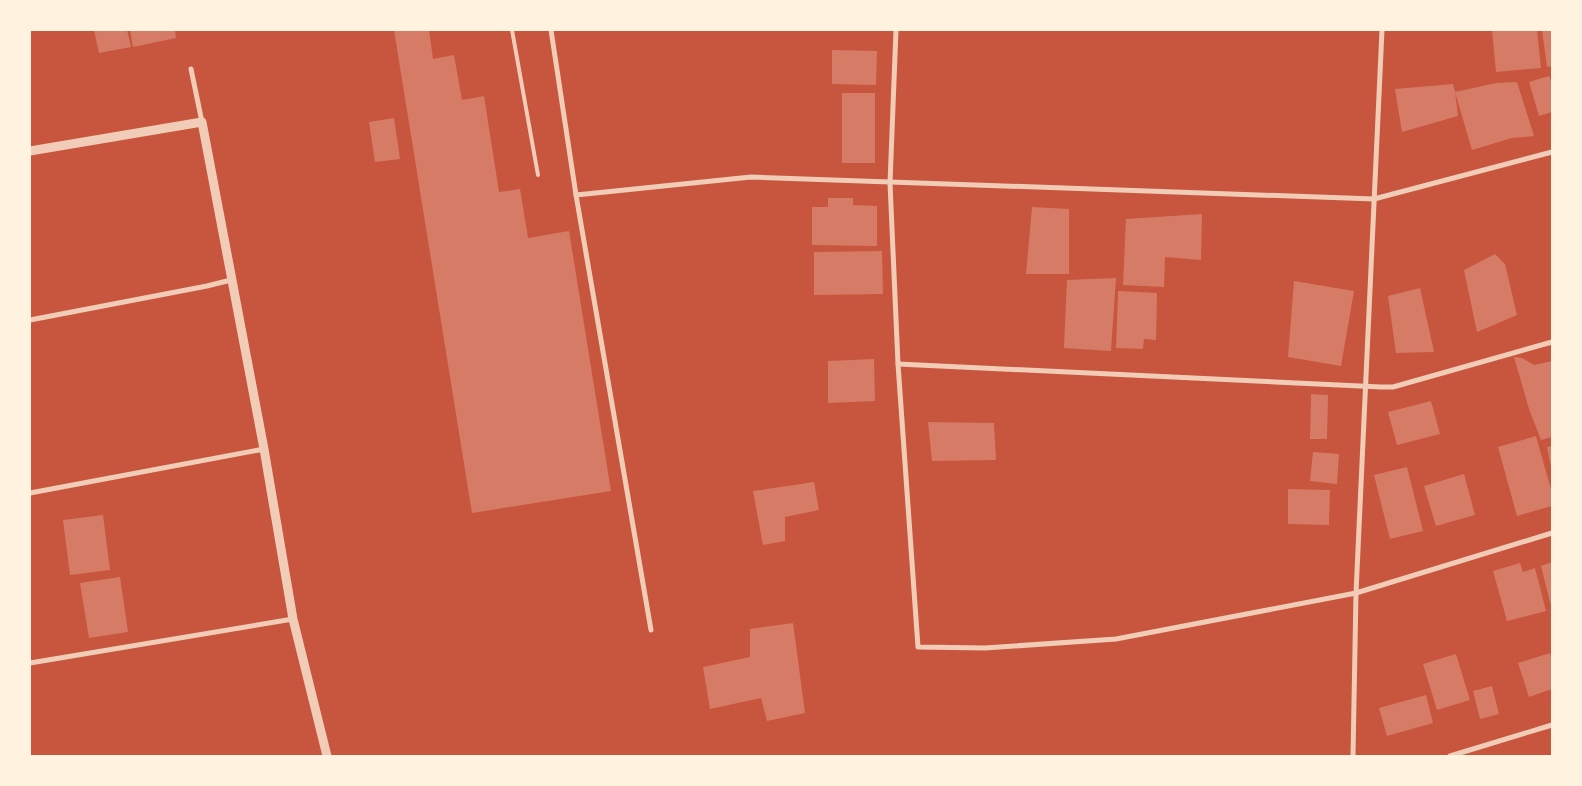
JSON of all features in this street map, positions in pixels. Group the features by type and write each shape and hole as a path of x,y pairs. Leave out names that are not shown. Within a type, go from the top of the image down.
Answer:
{"street":[{"path":"551,30 576,195 651,630"},
{"path":"896,30 890,183 898,364 918,647 985,648 1116,639 1356,593 1552,532"},
{"path":"1353,756 1356,593 1382,30"},
{"path":"191,70 264,449 293,619 327,756"},
{"path":"30,151 202,122"},
{"path":"576,195 751,177 1374,199 1552,152"},
{"path":"30,320 231,280"},
{"path":"898,364 1393,387 1552,342"},
{"path":"30,493 264,449"},
{"path":"30,663 293,619"},
{"path":"1450,756 1552,725"}],"lane":[{"path":"512,30 538,175"}],"building":[{"path":"94,30 127,30 131,47 99,53"},
{"path":"130,30 175,30 176,38 133,47"},
{"path":"394,30 429,30 433,59 454,55 462,100 484,96 499,192 520,189 528,238 569,231 611,491 472,513"},
{"path":"1492,30 1537,30 1541,68 1496,72"},
{"path":"1542,30 1552,30 1552,66 1547,67"},
{"path":"832,50 877,51 876,85 832,84"},
{"path":"1549,76 1552,84 1552,112 1539,116 1529,82"},
{"path":"1517,82 1534,136 1512,138 1472,150 1455,92 1496,83"},
{"path":"1453,84 1458,116 1402,132 1395,89"},
{"path":"842,93 875,93 875,163 842,163"},
{"path":"394,118 400,159 375,162 369,122"},
{"path":"828,198 853,198 853,205 877,206 877,246 812,245 812,207 828,207"},
{"path":"1032,207 1069,209 1069,274 1026,274"},
{"path":"1202,214 1201,260 1165,257 1164,287 1123,285 1126,219"},
{"path":"882,251 883,294 814,295 814,252"},
{"path":"1495,254 1505,264 1517,315 1477,332 1464,270"},
{"path":"1116,278 1111,351 1064,348 1067,280"},
{"path":"1294,281 1354,291 1341,366 1288,357"},
{"path":"1420,288 1434,352 1396,353 1388,296"},
{"path":"1118,291 1157,293 1156,340 1144,339 1143,349 1116,348"},
{"path":"1514,357 1522,358 1534,365 1552,361 1552,437 1541,440 1529,409"},
{"path":"874,359 875,401 828,403 828,361"},
{"path":"1311,394 1328,395 1327,439 1310,439"},
{"path":"1431,401 1440,434 1397,445 1388,412"},
{"path":"928,422 994,423 996,460 932,461"},
{"path":"1536,436 1552,493 1552,506 1517,516 1498,447"},
{"path":"1552,446 1552,467 1551,467 1547,447"},
{"path":"1313,452 1339,454 1337,484 1310,481"},
{"path":"1407,467 1423,531 1390,539 1374,475"},
{"path":"1464,474 1475,515 1436,526 1424,486"},
{"path":"814,482 819,510 785,517 785,541 763,545 753,491"},
{"path":"1288,489 1330,490 1329,525 1288,524"},
{"path":"103,515 110,570 70,575 63,520"},
{"path":"1552,562 1552,606 1551,606 1541,566"},
{"path":"1520,563 1523,572 1535,568 1546,611 1507,621 1493,571"},
{"path":"120,577 128,632 89,638 80,583"},
{"path":"793,623 805,713 767,721 761,698 710,709 703,667 750,657 750,629"},
{"path":"1550,653 1552,661 1552,689 1529,697 1518,663"},
{"path":"1456,654 1470,700 1437,710 1423,664"},
{"path":"1492,686 1499,714 1480,719 1473,691"},
{"path":"1426,695 1433,723 1387,736 1379,708"}]}
